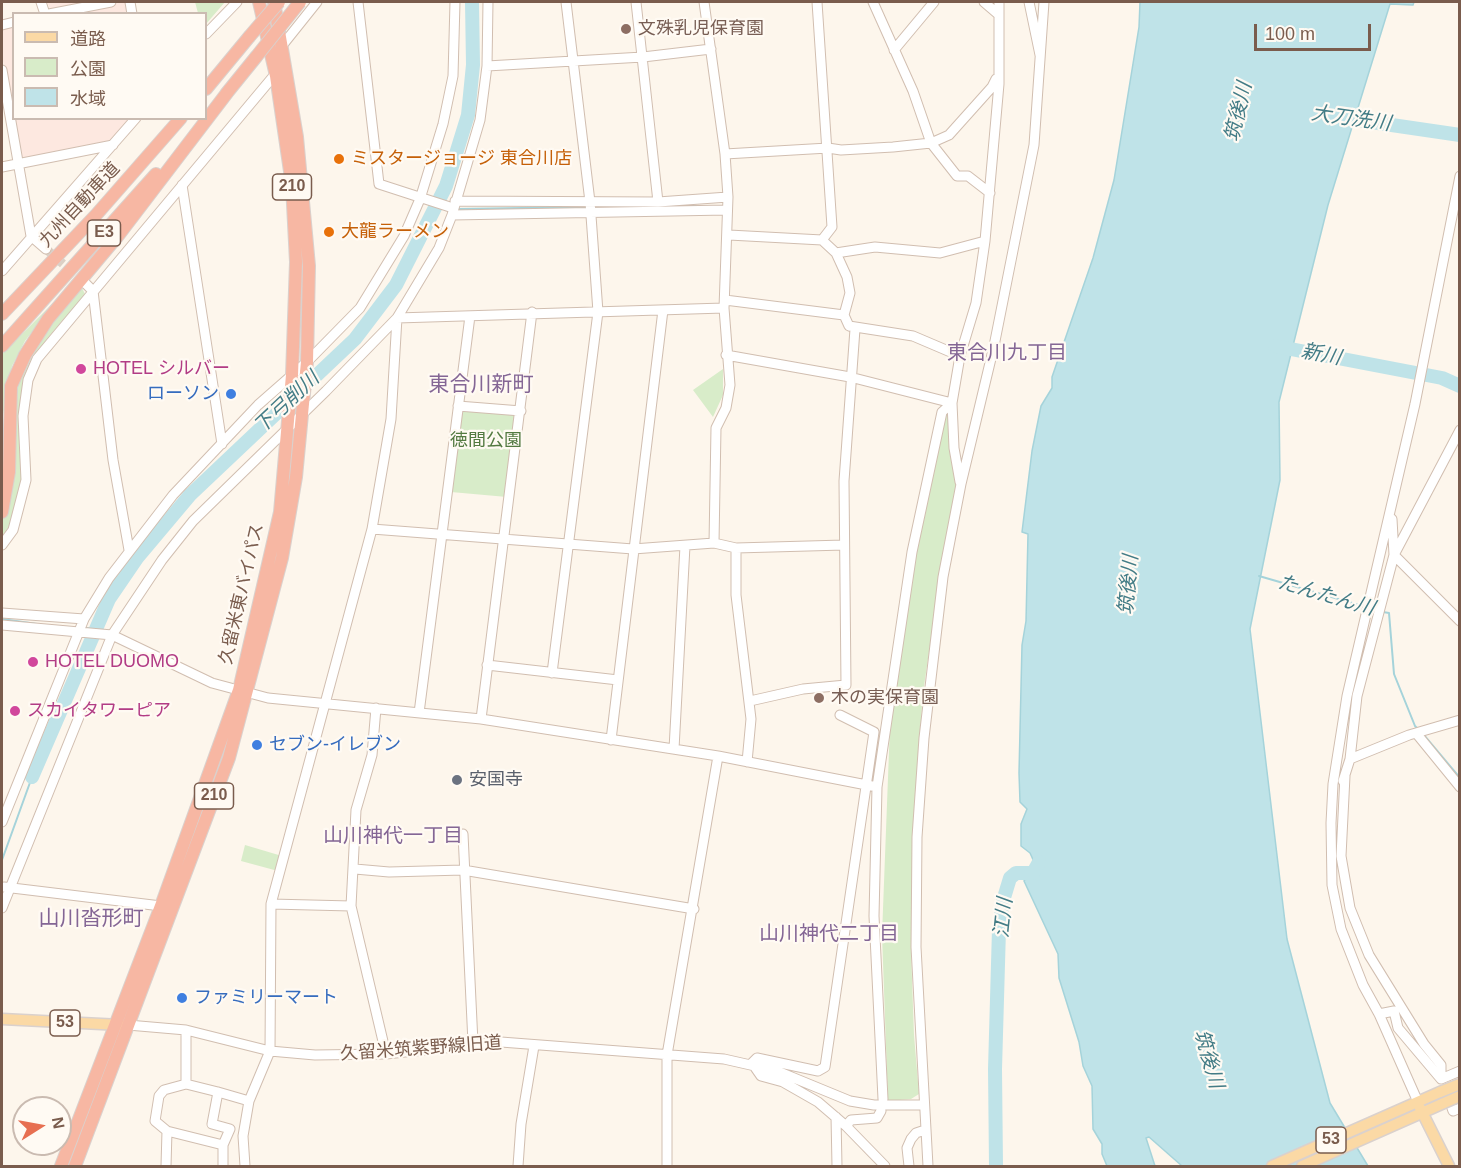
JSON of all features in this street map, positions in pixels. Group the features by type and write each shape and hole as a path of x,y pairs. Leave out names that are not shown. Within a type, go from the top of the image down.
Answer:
{"highway":[{"name":"久留米東バイパス","path":"75,1167 229,758 280,512 292,375 296,262 292,196 276,76 259,2"},
{"name":"久留米東バイパス","path":"60,1167 243,692 282,558 296,477 303,412 307,362 309,266 303,193 274,2"},
{"path":"207,88 279,2"},
{"name":"九州自動車道","path":"207,116 300,2"},
{"path":"207,119 230,89"},
{"name":"九州自動車道","path":"2,314 96,216 179,120"},
{"name":"九州自動車道","path":"2,346 203,120"},
{"path":"2,512 9,472 11,386 25,355 48,319 117,237 206,120"}],"main road":[{"name":"53","path":"2,1019 128,1025"},
{"name":"53","path":"1272,1167 1460,1084"},
{"name":"53","path":"1302,1167 1460,1096"},
{"path":"1418,1102 1449,1167"}],"street":[{"path":"58,12 111,2"},
{"path":"207,33 237,2"},
{"path":"2,545 13,530 26,480 23,416 28,380 37,359 276,76 281,44 317,2"},
{"path":"358,2 379,184 454,208 591,213 727,210"},
{"path":"2,822 4,808 84,619 129,550 173,495 258,405 307,362 360,308 404,236 420,199 443,124 453,76 455,2"},
{"path":"2,908 5,887 112,635 162,560 193,520 397,318 439,248 454,208 480,120 487,66 488,2"},
{"path":"552,673 598,312 590,202 566,2"},
{"path":"636,2 658,202"},
{"path":"704,2 725,154 729,235 725,304 726,355 730,385 726,408 716,428 714,543"},
{"path":"817,2 832,227 822,240"},
{"path":"873,2 914,91 932,143 957,176 968,176 990,193"},
{"path":"894,50 934,2"},
{"path":"984,2 998,14"},
{"path":"961,484 954,448 952,402 960,356 976,303 985,241 998,75 999,2"},
{"path":"1029,2 1041,59"},
{"path":"928,1167 916,946 917,837 934,646 943,577 961,484 994,346 1034,145 1044,2"},
{"path":"487,66 643,57 711,49"},
{"path":"2,70 31,236 46,249"},
{"path":"725,154 932,143 949,135 992,87 998,75"},
{"path":"2,271 134,120"},
{"path":"2,167 113,145"},
{"path":"1418,1102 1363,985 1341,929 1332,885 1331,823 1333,784 1347,696 1437,300 1460,177"},
{"path":"182,185 222,444"},
{"path":"454,208 590,202 658,202 728,197"},
{"path":"729,235 822,240 836,253 847,277 850,293 843,315 849,326 855,329 882,330 913,336 960,356"},
{"path":"836,253 875,247 940,253 985,241"},
{"path":"85,283 93,291 113,460 129,550"},
{"path":"397,318 532,312 663,310 725,304 843,315"},
{"path":"611,740 663,310"},
{"path":"481,718 532,312"},
{"path":"419,713 440,533 470,316"},
{"path":"245,1167 243,1136 249,1101 270,1051 271,904 372,529 391,419 397,318"},
{"path":"750,701 803,689 846,685 844,481 855,329"},
{"path":"726,355 850,377 952,402"},
{"path":"883,1099 874,916 877,787 912,552 942,412 952,402"},
{"path":"458,406 521,411"},
{"path":"1331,823 1350,759 1357,696 1394,555 1460,430"},
{"path":"1391,508 1394,555 1460,621"},
{"path":"372,529 633,549 714,543 736,548 844,545"},
{"path":"674,749 686,546"},
{"path":"736,548 736,595 751,719 747,762"},
{"path":"2,613 84,619"},
{"path":"2,625 112,635 212,683 268,698 481,718 718,756 877,787"},
{"path":"487,665 618,680"},
{"path":"376,708 372,755 356,810 355,869 351,906 386,1054"},
{"path":"752,1064 757,1058 818,1071 825,1067 874,732 840,715"},
{"path":"1350,759 1416,733 1460,720"},
{"path":"1416,733 1460,787"},
{"path":"667,1167 667,1055 694,909 718,756"},
{"path":"1345,776 1341,855 1350,908 1369,955 1424,1044 1441,1065 1441,1079"},
{"path":"463,834 473,1043"},
{"path":"355,869 389,872 463,870 694,909"},
{"path":"5,887 161,906"},
{"path":"271,904 351,906"},
{"path":"1378,1014 1394,1011 1398,1028 1441,1079 1454,1111 1460,1108"},
{"name":"久留米筑紫野線旧道","path":"128,1025 186,1030 270,1051 315,1055 386,1054 473,1043 501,1042 667,1055 752,1064 850,1101 874,1105 923,1105"},
{"path":"186,1030 186,1084"},
{"path":"518,1167 521,1124 534,1046"},
{"name":"久留米筑紫野線旧道","path":"752,1064 761,1076 783,1082 818,1102 846,1126 885,1167"},
{"path":"1441,1079 1460,1071"},
{"path":"223,1145 167,1131 155,1121 159,1096 164,1090 186,1084 249,1101"},
{"path":"218,1092 212,1124 230,1129 223,1145 223,1167"},
{"path":"846,1126 851,1120 877,1118 882,1111"},
{"path":"836,1117 837,1167"},
{"path":"166,1167 167,1131"},
{"path":"909,1167 907,1148 911,1139 916,1133 925,1131"}],"shaded area":[{"path":"47,2 85,2 50,9"},
{"path":"128,2 130,12 79,12"},
{"path":"12,26 12,113 2,55 2,29"},
{"path":"13,120 131,120 112,140 20,159"}],"green space":[{"path":"195,2 225,2 207,23 207,12 198,12"},
{"path":"81,286 85,294 46,340 33,360 25,380 22,479 11,523 2,537 2,521 10,503 15,395 24,367 59,312"},
{"path":"56,300 25,341 12,366 3,415 4,475 2,475 2,354"},
{"path":"723,369 723,395 713,417 693,390"},
{"name":"徳間公園","path":"464,410 516,413 507,497 451,492 461,413"},
{"path":"950,410 959,485 938,590 923,693 915,803 911,951 919,1094 911,1099 888,1101 882,935 890,725 913,559 945,415"},
{"path":"245,845 282,856 278,871 241,861"}],"water":[{"name":"筑後川","path":"1140,2 1414,2 1413,5 1390,4 1328,205 1279,402 1280,480 1250,629 1287,939 1330,1103 1368,1166 1182,1166 1149,1137 1146,1138 1155,1166 1107,1166 1102,1154 1102,1144 1093,1129 1092,1086 1083,1066 1079,1042 1059,978 1058,954 1024,881 1035,864 1030,853 1021,846 1021,824 1027,809 1020,802 1019,773 1022,645 1026,621 1028,534 1022,532 1032,451 1041,406 1052,388 1052,377 1093,258 1114,180 1139,27"}],"waterway":[{"name":"下弓削川","path":"32,777 109,599 137,558 190,495 355,339 396,285 446,186 468,115 473,65 472,2"},
{"name":"大刀洗川","path":"1337,117 1460,135"},
{"path":"592,207 707,206"},
{"path":"457,209 587,207"},
{"path":"433,209 443,209"},
{"name":"新川","path":"1275,346 1442,378 1460,386"},
{"name":"たんたん川","path":"1259,576 1366,607"},
{"name":"たんたん川","path":"1383,612 1389,613 1394,674 1415,726 1419,730"},
{"path":"2,619 37,624"},
{"path":"85,628 97,629"},
{"name":"たんたん川","path":"1423,734 1460,778"},
{"path":"2,860 32,777"},
{"name":"江川","path":"996,1166 995,1069 999,929 1003,901 1010,878 1016,873 1033,873 1039,862"}],"tunnel":[{"path":"46,249 85,283"}],"place":[{"name":"文殊乳児保育園","path":"626,29"},
{"name":"ミスタージョージ 東合川店","path":"339,159"},
{"name":"大龍ラーメン","path":"329,232"},
{"name":"HOTEL シルバー","path":"81,369"},
{"name":"ローソン","path":"231,394"},
{"name":"HOTEL DUOMO","path":"33,662"},
{"name":"木の実保育園","path":"819,698"},
{"name":"スカイタワーピア","path":"15,711"},
{"name":"セブン-イレブン","path":"257,745"},
{"name":"安国寺","path":"457,780"},
{"name":"ファミリーマート","path":"182,998"}],"district":[{"name":"東合川九丁目","path":"1007,353"},
{"name":"東合川新町","path":"481,385"},
{"name":"山川神代一丁目","path":"393,836"},
{"name":"山川沓形町","path":"91,919"},
{"name":"山川神代二丁目","path":"829,934"}]}
